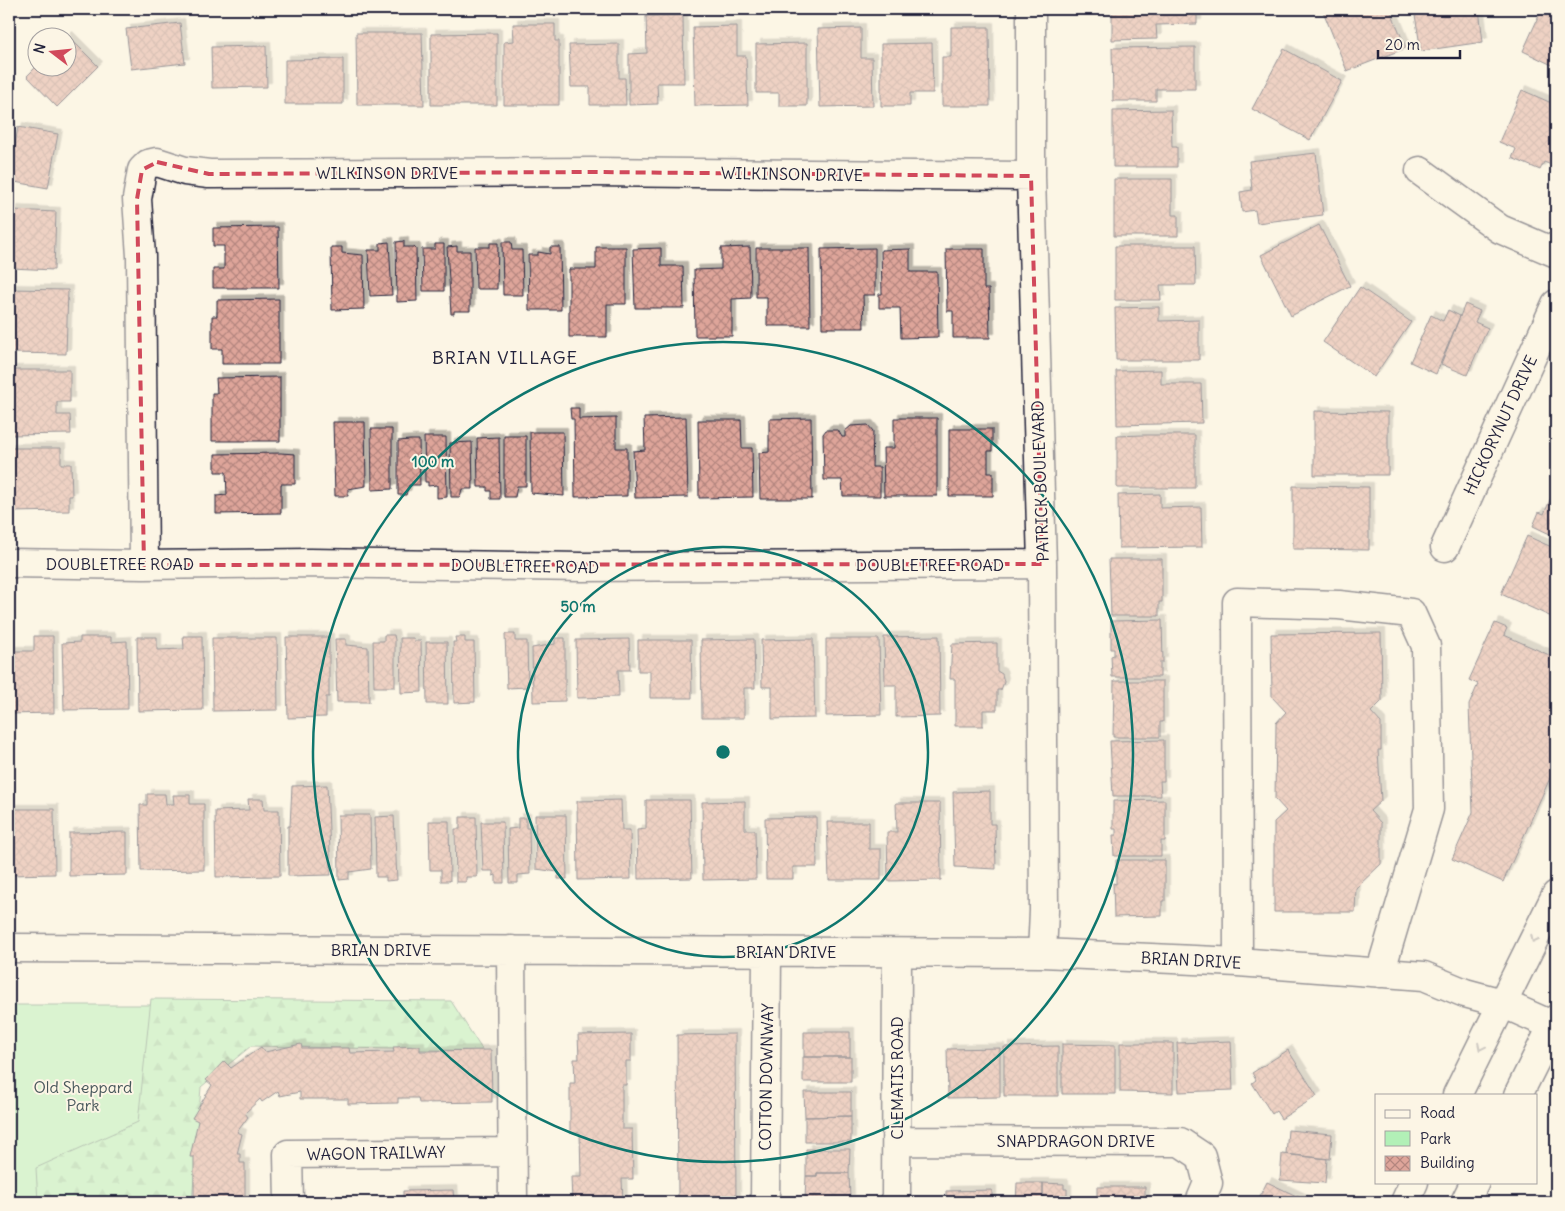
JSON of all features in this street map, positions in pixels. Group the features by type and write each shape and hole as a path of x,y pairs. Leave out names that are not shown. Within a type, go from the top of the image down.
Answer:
{"street":[{"name":"PATRICK BOULEVARD","path":"1031,9 1031,176 1042,564 1044,911 1042,953"},
{"name":"WILKINSON DRIVE","path":"144,565 141,256 137,199 142,170 148,164 157,162 184,170 209,174 591,172 1031,176"},
{"path":"1420,171 1500,229 1556,253"},
{"name":"HICKORYNUT DRIVE","path":"1444,547 1556,304"},
{"name":"DOUBLETREE ROAD","path":"9,563 144,565 310,563 582,566 1042,564"},
{"path":"1238,962 1237,602 1339,605 1412,613 1426,646 1430,809 1380,973"},
{"path":"1457,1094 1556,895"},
{"name":"BRIAN DRIVE","path":"9,948 1042,953 1238,962 1424,976 1465,993 1502,1003 1555,1026"},
{"path":"511,950 513,1202"},
{"name":"COTTON DOWNWAY","path":"765,1202 768,952"},
{"name":"CLEMATIS ROAD","path":"896,1202 898,1140 897,953"},
{"path":"1519,1094 1555,1026"},
{"name":"SNAPDRAGON DRIVE","path":"898,1140 1180,1142 1201,1156 1208,1183 1200,1202"},
{"name":"WAGON TRAILWAY","path":"289,1202 288,1154 512,1152"},
{"path":"1405,1202 1413,1184"},
{"path":"1465,1202 1474,1184"}],"highlighted area":[{"path":"157,162 209,174 591,172 1031,176 1042,564 144,565 137,199 142,170"}],"green space":[{"path":"151,999 451,1001 483,1051 251,1046 201,1087 192,1202 38,1202 36,1168 138,1122"},
{"name":"Old Sheppard Park","path":"9,1005 175,1005 155,1202 9,1202"}],"building":[{"path":"1112,9 1197,9 1197,24 1156,25 1157,39 1112,40"},
{"path":"1327,9 1390,9 1406,48 1347,71 1323,11"},
{"path":"1414,9 1479,9 1483,42 1421,51"},
{"path":"1542,9 1556,9 1556,67 1523,51"},
{"path":"683,15 684,83 657,83 658,104 629,105 629,54 647,53 646,16"},
{"path":"180,23 185,63 131,69 126,29"},
{"path":"513,24 555,24 555,41 559,41 559,105 504,105 504,42 514,41"},
{"path":"737,26 737,56 746,56 748,105 695,106 693,27"},
{"path":"951,27 989,27 990,106 942,106 942,57 951,57"},
{"path":"861,28 861,58 872,58 873,106 820,107 818,29"},
{"path":"356,33 422,33 424,105 357,105"},
{"path":"497,33 497,105 431,105 431,34"},
{"path":"807,43 807,106 779,106 779,93 756,93 756,44"},
{"path":"932,43 933,93 910,93 910,106 881,106 881,44"},
{"path":"619,44 619,78 625,78 626,105 590,105 590,87 571,87 569,45"},
{"path":"78,46 98,66 57,107 29,78 78,78"},
{"path":"266,46 267,87 212,88 211,47"},
{"path":"1195,47 1195,89 1156,89 1156,101 1113,101 1112,48"},
{"path":"1284,49 1342,81 1310,140 1252,109"},
{"path":"343,59 343,104 285,104 285,60"},
{"path":"1522,90 1556,105 1556,167 1544,162 1540,170 1512,158 1516,149 1499,142"},
{"path":"1171,110 1172,147 1177,147 1177,167 1113,167 1113,111"},
{"path":"18,127 58,134 48,188 9,181"},
{"path":"1316,153 1323,215 1257,223 1255,210 1242,212 1240,192 1252,190 1249,161"},
{"path":"1114,179 1172,179 1172,215 1178,215 1178,236 1114,236"},
{"path":"13,210 56,212 54,270 10,268"},
{"path":"1319,225 1350,286 1291,316 1261,255"},
{"path":"278,227 279,288 213,288 213,269 224,269 224,246 213,246 213,228"},
{"path":"404,241 404,247 414,247 416,249 417,301 397,302 396,242"},
{"path":"389,242 392,295 370,296 368,250 380,250 380,243"},
{"path":"502,242 511,242 512,250 522,250 523,295 503,295"},
{"path":"490,243 498,243 497,289 476,289 475,247 490,247"},
{"path":"435,244 444,244 444,291 423,291 422,249 435,249"},
{"path":"457,246 457,251 470,251 470,311 454,311 454,314 451,314 447,247"},
{"path":"1115,246 1195,246 1196,285 1160,285 1161,300 1115,300"},
{"path":"331,247 342,247 342,253 363,255 364,309 332,310"},
{"path":"550,247 560,247 561,310 529,310 528,255 538,255 538,252 550,254"},
{"path":"596,247 626,247 626,304 607,304 607,337 569,337 569,269 596,269"},
{"path":"750,247 751,298 732,299 732,336 695,336 694,270 721,269 721,248"},
{"path":"661,248 661,266 683,266 684,308 635,308 633,249"},
{"path":"756,248 809,248 810,326 767,326 767,297 756,297"},
{"path":"875,248 875,295 863,295 864,328 822,328 821,249"},
{"path":"910,249 910,272 937,272 938,337 901,338 900,308 879,308 879,294 882,294 881,250"},
{"path":"946,249 984,249 984,289 989,289 990,338 953,338 953,311 947,311"},
{"path":"1360,287 1411,322 1374,377 1323,342"},
{"path":"9,289 68,290 66,354 9,353"},
{"path":"279,299 279,364 222,364 222,349 212,349 212,316 217,316 217,300"},
{"path":"1465,304 1480,311 1475,322 1488,328 1467,375 1441,364"},
{"path":"1159,307 1159,321 1199,320 1199,360 1116,360 1115,308"},
{"path":"1448,310 1460,316 1436,374 1410,362 1431,315 1443,321"},
{"path":"9,370 70,370 70,402 57,402 57,415 70,415 71,434 9,435"},
{"path":"1161,370 1161,384 1201,384 1202,423 1117,425 1116,371"},
{"path":"280,377 280,441 212,441 212,393 217,393 216,378"},
{"path":"570,408 579,408 579,419 616,418 616,448 627,448 627,496 575,497 574,419 571,419"},
{"path":"1314,411 1388,412 1388,475 1314,475"},
{"path":"686,417 688,497 635,498 633,451 645,450 644,418"},
{"path":"811,418 812,499 760,499 759,453 769,452 769,419"},
{"path":"894,418 937,418 937,496 884,496 883,448 894,448"},
{"path":"698,420 741,420 742,448 752,448 753,497 699,498"},
{"path":"333,422 365,422 366,486 348,489 348,496 335,496"},
{"path":"868,425 873,431 872,467 880,467 880,496 843,496 842,480 824,480 823,434 826,430 838,430 842,437 845,437 845,431 851,426"},
{"path":"371,429 392,429 392,489 372,490"},
{"path":"949,429 992,429 992,451 988,451 988,473 993,473 993,496 949,496"},
{"path":"530,432 563,432 564,496 531,493"},
{"path":"1195,435 1195,488 1117,488 1117,436"},
{"path":"504,436 526,436 526,486 517,486 515,497 504,497"},
{"path":"424,437 446,437 447,497 437,498 437,485 428,486 428,482 425,482"},
{"path":"499,437 500,499 491,499 491,491 487,491 487,487 478,487 477,438"},
{"path":"419,440 420,485 409,485 406,495 398,495 398,441"},
{"path":"472,442 473,489 462,489 460,497 451,497 450,443"},
{"path":"9,448 61,448 61,464 71,464 72,496 69,496 69,511 9,512"},
{"path":"215,454 295,454 295,484 281,484 281,513 216,514 216,496 227,495 226,472 215,472"},
{"path":"1293,486 1369,487 1369,550 1293,549"},
{"path":"1556,486 1556,537 1533,526 1539,512 1544,514"},
{"path":"1160,494 1160,508 1201,507 1202,547 1119,548 1118,495"},
{"path":"1527,536 1556,549 1556,619 1501,594"},
{"path":"1109,559 1162,559 1162,602 1159,602 1159,616 1111,616"},
{"path":"1162,620 1163,662 1160,662 1160,677 1112,677 1111,656 1114,655 1114,649 1111,649 1111,621"},
{"path":"1495,623 1507,628 1504,635 1556,658 1556,765 1503,882 1452,859 1473,812 1469,705 1478,684 1469,680"},
{"path":"1381,633 1382,701 1371,712 1381,723 1381,750 1378,750 1381,801 1370,811 1381,823 1381,864 1356,888 1355,912 1274,912 1274,822 1286,811 1275,799 1276,723 1286,712 1272,697 1271,634"},
{"path":"505,634 515,634 515,641 527,641 528,687 507,688"},
{"path":"384,635 394,635 395,687 374,687 373,641 384,641"},
{"path":"34,636 53,636 54,713 9,714 9,651 34,651"},
{"path":"183,636 202,636 203,710 138,711 137,637 157,637 157,650 184,649"},
{"path":"939,636 940,716 896,717 896,685 885,685 884,637"},
{"path":"80,637 111,637 111,642 127,641 128,709 64,710 62,643 80,642"},
{"path":"286,637 329,637 329,697 326,697 326,717 288,718"},
{"path":"455,637 465,637 465,642 474,642 475,702 454,703 453,642 456,642"},
{"path":"212,638 277,638 278,710 213,711"},
{"path":"400,638 413,638 414,641 421,641 422,692 401,693"},
{"path":"555,638 565,638 565,701 533,702 532,648 555,644"},
{"path":"335,639 346,639 346,645 368,647 369,702 337,702"},
{"path":"629,639 630,670 618,670 619,697 577,698 576,640"},
{"path":"754,639 755,688 744,688 744,718 702,718 701,640"},
{"path":"813,639 815,718 772,719 772,687 762,687 761,640"},
{"path":"826,639 879,639 881,715 826,716"},
{"path":"638,640 691,640 692,698 650,698 650,671 638,671"},
{"path":"426,642 447,642 448,704 427,704"},
{"path":"997,643 997,671 1002,674 1004,682 1001,690 997,690 997,710 983,710 983,726 955,726 955,679 950,679 952,644"},
{"path":"1114,681 1163,681 1163,722 1160,722 1160,737 1113,737"},
{"path":"1164,740 1164,781 1160,781 1161,796 1113,796 1110,741"},
{"path":"327,785 331,875 288,876 288,826 290,826 292,786"},
{"path":"990,791 990,824 995,824 996,869 955,867 953,792"},
{"path":"147,794 165,794 166,804 174,804 173,795 190,795 190,804 204,804 204,870 141,871 140,805 147,805"},
{"path":"248,799 263,799 264,810 279,810 280,876 216,877 215,811 249,810"},
{"path":"621,800 622,830 630,830 631,879 578,880 577,801"},
{"path":"646,800 690,800 692,878 638,879 637,830 646,829"},
{"path":"1165,800 1165,841 1161,841 1161,856 1114,856 1113,835 1116,835 1116,829 1113,829 1113,801"},
{"path":"745,801 745,830 755,830 756,879 703,880 702,802"},
{"path":"896,803 940,803 941,880 888,881 887,832 897,832"},
{"path":"9,809 54,809 55,874 9,875"},
{"path":"338,815 370,815 371,869 349,872 349,879 339,880"},
{"path":"535,815 566,815 567,879 558,879 558,872 536,869"},
{"path":"394,816 397,880 386,881 386,877 376,877 375,817"},
{"path":"460,817 476,817 477,877 466,877 466,882 456,882 455,829 460,829"},
{"path":"816,817 817,867 793,867 793,879 766,879 765,818"},
{"path":"518,818 526,818 526,828 529,828 530,874 518,875 518,883 509,883 508,829 518,828"},
{"path":"429,821 449,821 450,881 441,881 441,870 430,870"},
{"path":"481,822 503,822 504,883 496,883 496,875 493,876 493,871 483,871"},
{"path":"827,822 869,822 869,849 881,849 881,880 829,880"},
{"path":"127,832 127,875 69,876 69,833"},
{"path":"1116,860 1165,860 1165,901 1162,901 1162,916 1114,917 1113,883 1116,884"},
{"path":"804,1032 850,1032 850,1057 804,1057"},
{"path":"631,1034 631,1061 626,1061 626,1085 622,1085 622,1129 632,1129 633,1179 622,1179 623,1202 572,1202 571,1177 581,1177 580,1133 570,1133 570,1083 575,1083 574,1059 579,1059 578,1035"},
{"path":"735,1034 736,1202 678,1202 677,1035"},
{"path":"1231,1041 1233,1090 1179,1092 1177,1043"},
{"path":"1120,1043 1173,1043 1173,1093 1120,1092"},
{"path":"301,1044 302,1048 349,1048 350,1053 394,1052 393,1047 420,1046 420,1051 491,1050 492,1102 419,1103 418,1098 398,1098 398,1103 348,1104 348,1099 300,1099 300,1092 280,1096 278,1091 262,1102 260,1099 245,1113 248,1117 237,1132 242,1134 237,1154 240,1154 240,1163 245,1163 245,1202 194,1202 194,1157 190,1157 198,1121 192,1118 212,1085 206,1080 224,1061 231,1068 261,1047 265,1052"},
{"path":"1062,1044 1115,1045 1115,1094 1062,1094"},
{"path":"1058,1046 1058,1096 1004,1096 1004,1047"},
{"path":"1000,1048 1000,1097 948,1098 947,1049"},
{"path":"1288,1050 1317,1096 1281,1119 1276,1111 1272,1114 1252,1083 1256,1080 1252,1073"},
{"path":"803,1057 851,1057 851,1082 803,1082"},
{"path":"804,1092 851,1092 851,1116 805,1117"},
{"path":"851,1116 851,1142 805,1142 805,1117"},
{"path":"1288,1130 1332,1134 1330,1159 1286,1154"},
{"path":"806,1149 850,1149 849,1173 817,1173 817,1176 806,1176"},
{"path":"1282,1154 1327,1159 1325,1183 1280,1180"},
{"path":"817,1173 849,1173 850,1199 805,1199 806,1176 817,1176"},
{"path":"1267,1182 1307,1201 1257,1202"},
{"path":"1017,1183 1043,1183 1043,1202 1016,1202"},
{"path":"1043,1183 1064,1184 1064,1189 1067,1189 1067,1202 1043,1202"},
{"path":"1097,1187 1145,1187 1145,1202 1097,1202"},
{"path":"453,1190 454,1200 501,1200 501,1202 403,1202 403,1191"},
{"path":"992,1190 992,1202 946,1202 946,1191"}],"district":[{"name":"BRIAN VILLAGE","path":"505,358"}]}
